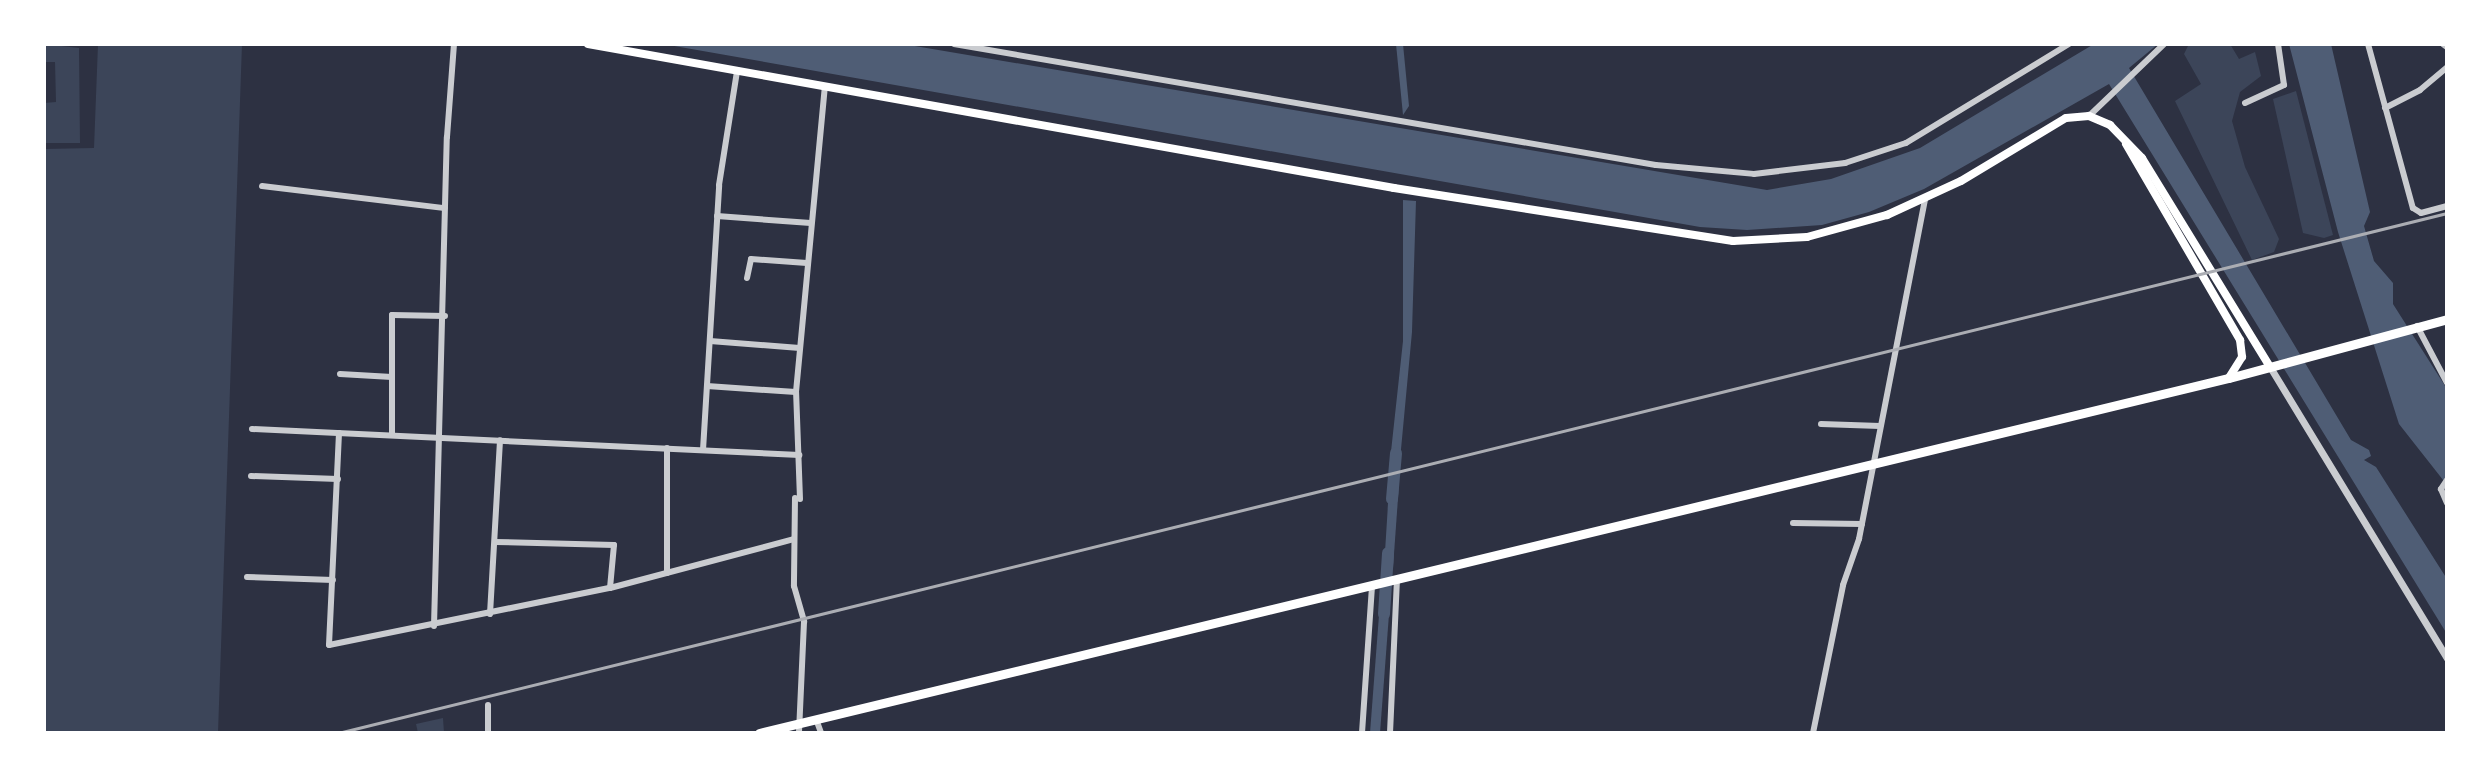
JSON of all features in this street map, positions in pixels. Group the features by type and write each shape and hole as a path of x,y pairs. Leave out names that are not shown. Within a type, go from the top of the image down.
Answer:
{"main road":[{"path":"588,44 1711,239 1807,237 1925,199 2066,118 2089,116 2110,125 2125,143 2235,321 2270,367"},
{"path":"759,733 799,728 816,719 2229,378 2356,341 2447,319"},
{"path":"2229,378 2243,351 2235,321"}],"street":[{"path":"434,626 445,316 445,208 454,44"},
{"path":"954,44 1656,165 1754,174 1845,163 1906,143 2069,44"},
{"path":"2089,116 2164,44"},
{"path":"2245,103 2284,85 2278,44"},
{"path":"2368,44 2413,208 2421,213 2447,206"},
{"path":"2385,108 2420,90 2447,67"},
{"path":"703,450 717,216 737,71"},
{"path":"799,728 804,622 794,586 799,455 796,392 825,87"},
{"path":"262,186 445,208"},
{"path":"1813,733 1843,585 1862,524 1925,199"},
{"path":"717,216 811,223"},
{"path":"747,278 750,259 807,263"},
{"path":"392,435 392,315 445,316"},
{"path":"2413,327 2447,383"},
{"path":"710,341 800,348"},
{"path":"2270,367 2447,658"},
{"path":"340,374 392,377"},
{"path":"707,386 796,392"},
{"path":"1821,424 1880,426"},
{"path":"252,429 799,455"},
{"path":"339,433 329,645 610,588 794,539"},
{"path":"490,614 500,440"},
{"path":"667,448 667,573"},
{"path":"251,476 338,479"},
{"path":"2446,481 2441,492 2447,503"},
{"path":"1793,523 1862,524"},
{"path":"495,542 614,545 610,588"},
{"path":"247,577 333,580"},
{"path":"1390,733 1397,579"},
{"path":"1362,733 1372,585"},
{"path":"488,705 488,733"},
{"path":"816,719 821,733"}],"shaded area":[{"path":"44,44 79,48 80,143 44,143 44,103 56,102 55,62 44,62"},
{"path":"98,44 242,44 218,733 44,733 44,149 94,148"},
{"path":"663,44 903,44 1767,190 1831,179 1920,148 2094,44 2158,44 2129,68 2351,440 2369,450 2371,456 2364,460 2376,467 2447,579 2447,634 2109,84 1924,189 1869,212 1822,225 1747,230 1700,227"},
{"path":"1396,44 1403,44 1409,106 1403,115"},
{"path":"2189,44 2230,44 2239,59 2255,52 2261,76 2240,92 2232,121 2245,167 2279,239 2274,252 2252,260 2175,101 2201,84 2184,54"},
{"path":"2289,44 2331,44 2370,212 2364,226 2374,261 2393,283 2393,304 2447,389 2447,485 2399,424 2338,232"},
{"path":"2296,91 2333,235 2324,238 2303,233 2273,99"},
{"path":"1403,200 1416,201 1412,332 1400,460 1398,468 1389,470 1403,341"},
{"path":"1399,484 1393,568 1384,569 1389,487"},
{"path":"1390,601 1380,733 1370,733 1380,602"},
{"path":"443,718 444,733 418,733 416,724"}],"waterway":[{"path":"1392,499 1396,453"},
{"path":"1384,614 1388,553"}],"railway":[{"path":"338,733 2447,213"}]}
